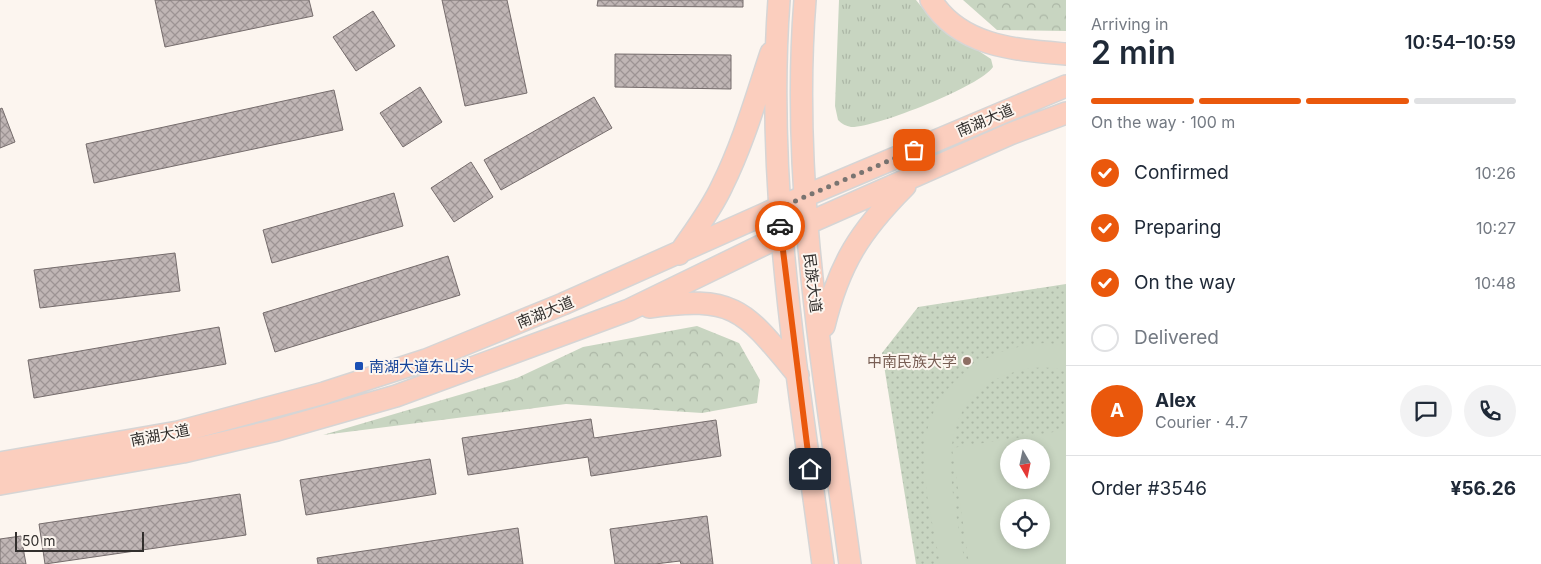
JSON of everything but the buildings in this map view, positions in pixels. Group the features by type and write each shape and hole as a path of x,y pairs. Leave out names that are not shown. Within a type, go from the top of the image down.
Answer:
{"main road":[{"name":"民族大道","path":"779,0 776,36 781,235 823,564"},
{"name":"民族大道","path":"805,0 802,97 806,224 850,564"},
{"path":"931,0 950,21 983,42 1004,48 1066,54"},
{"path":"678,255 699,226 726,178 744,137 776,36"},
{"name":"南湖大道","path":"0,463 178,432 324,393 426,360 678,255 805,196 1066,86"},
{"name":"南湖大道","path":"0,484 183,452 277,430 396,396 629,310 781,235 1010,134 1066,113"},
{"path":"820,338 830,298 854,246 868,224 914,177"},
{"path":"629,310 698,302 723,306 740,313 754,324 798,375"}],"green space":[{"path":"839,0 916,0 933,21 991,59 993,67 969,85 926,105 882,121 864,125 851,127 841,123 838,120 835,106"},
{"path":"963,0 1066,0 1066,31 997,30"},
{"path":"1066,284 1066,564 916,564 882,353 918,307"},
{"path":"697,326 739,343 760,380 757,403 702,413 566,404 323,435 517,378 583,347"},
{"path":"1045,343 1066,345 1066,371 1042,367 1003,376 979,391 963,411 954,434 951,459 952,485 965,564 940,564 927,497 924,470 927,432 934,411 946,392 961,376 979,363 999,353 1021,346"},
{"path":"1066,430 1066,564 969,564 952,448 1000,440 1000,489 1050,489 1050,439 1009,439"}],"way so far":[{"path":"780,226 779,208 914,150"}],"place":[{"name":"中南民族大学","path":"967,361"},
{"name":"南湖大道东山头","path":"359,366"}],"route":[{"path":"780,226 810,469"}]}
